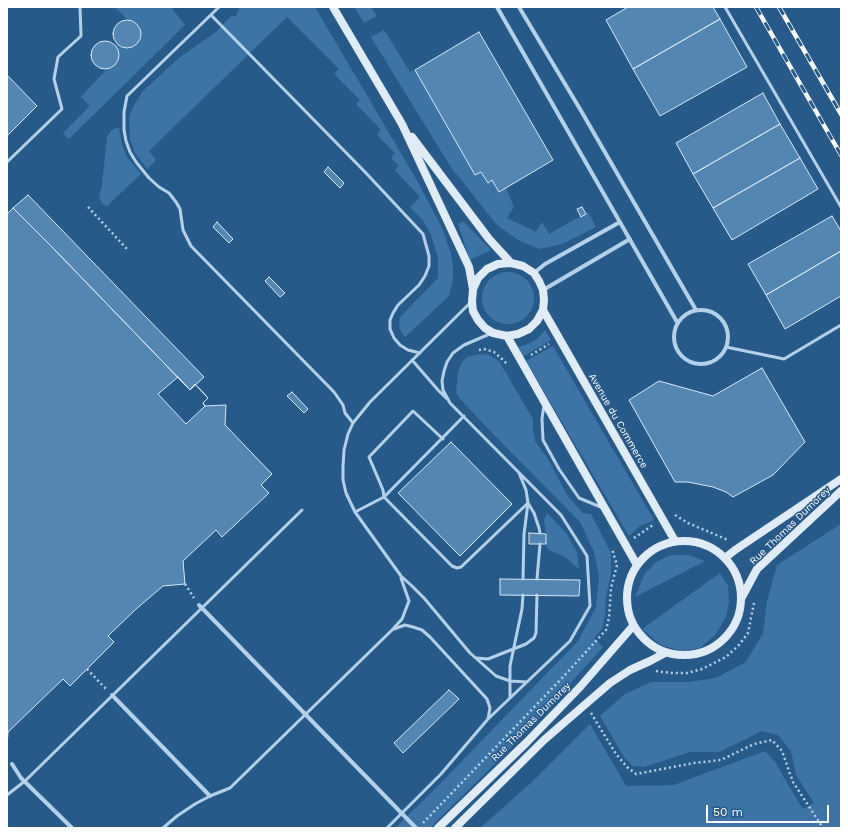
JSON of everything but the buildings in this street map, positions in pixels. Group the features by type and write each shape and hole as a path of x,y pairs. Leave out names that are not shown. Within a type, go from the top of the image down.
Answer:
{"main road":[{"path":"333,7 402,124 469,267 473,289 472,302 474,312 478,320 485,328 493,333 507,336 518,334 529,329 537,321 542,310 544,300 543,290 534,273 523,266 511,263 498,264 487,269 478,278 473,289"},
{"path":"402,124 489,239 511,263"},
{"name":"Avenue du Commerce","path":"542,310 675,541"},
{"path":"507,336 637,565"},
{"name":"Rue Thomas Dumorey","path":"725,558 841,479"},
{"name":"Rue Thomas Dumorey","path":"742,598 757,569 841,491"},
{"path":"675,541 693,541 711,547 725,558 737,576 742,598 739,616 731,632 718,645 702,654 683,656 665,653 646,642 633,626 628,611 626,595 630,579 637,565 647,554 660,546 675,541"},
{"name":"Rue Thomas Dumorey","path":"438,828 527,742 580,687 633,626"},
{"path":"455,828 544,740 610,683 630,670 665,653"}],"street":[{"path":"497,7 677,322"},
{"path":"519,7 580,109 696,310"},
{"path":"534,273 545,264 620,222"},
{"path":"543,290 630,239"},
{"path":"696,310 712,312 718,316 724,322 728,334 726,347 722,355 715,361 697,365 688,362 681,357 673,341 677,322 682,316 696,310"},
{"path":"200,607 416,828"},
{"path":"112,695 210,796"},
{"path":"12,764 25,781 72,828"}],"lane":[{"path":"7,162 62,109 54,79 58,57 81,36 80,7"},
{"path":"219,7 127,96 124,112 124,130 126,141 136,162 149,178 169,193 176,202 180,209 183,230 191,246 334,392 343,405 345,413 353,423"},
{"path":"725,7 841,207"},
{"path":"211,15 366,173 423,234 429,256 429,266 419,285 398,305 390,320 390,329 394,338 400,345 408,350 420,353"},
{"path":"472,302 370,402 353,423 346,443 342,467 346,493 355,512 401,576 420,594 476,658 496,676 510,681 527,682"},
{"path":"726,347 784,359 841,325"},
{"path":"448,399 443,390 442,381 447,362 453,353 464,345 493,333"},
{"path":"387,828 441,774 488,719 570,641 590,606 587,556 561,515 438,390 412,360"},
{"path":"544,402 542,420 543,440 559,469 579,498 605,509"},
{"path":"443,439 414,411 368,458 383,490 384,497 452,566 457,568 461,567 528,502"},
{"path":"355,512 384,497 443,439 464,416"},
{"path":"518,471 526,490 528,502 524,534 523,579"},
{"path":"528,502 540,528 540,534"},
{"path":"7,795 25,781 200,607 302,510"},
{"path":"538,579 540,544"},
{"path":"162,828 176,816 210,796 230,788 392,630 402,619 409,601 401,576"},
{"path":"510,698 510,666 522,609 522,595"},
{"path":"476,658 488,659 526,644 534,638 536,633 537,595"},
{"path":"392,630 405,626 413,627 422,630 430,637 487,699 490,708 488,719"}],"path":[{"path":"88,207 127,249"},
{"path":"521,361 559,338"},
{"path":"625,543 672,513 702,530 742,546"},
{"path":"184,584 200,607"},
{"path":"649,673 656,671 672,674 687,673 702,669 726,657 739,645 748,633 755,600"},
{"path":"600,637 612,651"},
{"path":"87,669 112,695"},
{"path":"585,705 616,754 627,767 636,774 694,763 721,760 754,744 772,740 782,751 793,782 823,828"}],"shaded area":[{"path":"115,7 171,7 185,25 69,139 63,133 90,106 81,97 106,70 113,67 118,61 119,52 115,46 119,45 125,48 132,47 139,41 141,36 141,29 137,23 127,19"},
{"path":"240,7 315,7 419,184 443,230 451,254 453,268 453,280 449,296 405,337 399,328 400,317 438,278 438,257 431,235 423,220 410,207 420,197 395,170 399,166 391,158 395,153 377,135 381,130 356,104 360,100 334,74 339,69 287,17 149,151 156,160 147,169 135,153 130,139 129,118 132,109 142,92 180,57 216,32 231,16 236,16"},
{"path":"354,7 371,7 377,16 364,23"},
{"path":"384,30 410,72 415,70 475,174 481,172 488,183 492,180 506,188 514,207 507,218 536,232 542,222 549,234 588,212 596,227 562,244 540,249 518,240 497,225 450,166 371,37"},
{"path":"119,127 122,145 127,157 141,174 107,206 104,205 99,198 102,185 107,137 112,130"},
{"path":"463,221 491,250 470,260 458,224"},
{"path":"508,272 522,276 530,284 534,298 530,312 522,320 508,324 494,320 486,312 482,298 486,284 494,276"},
{"path":"545,330 551,340 522,357 518,347 537,339"},
{"path":"553,346 654,520 640,526 629,536 526,361"},
{"path":"480,354 489,355 499,361 533,419 535,441 548,459 567,495 583,513 591,514 611,553 611,574 606,596 605,615 602,629 594,638 603,647 525,734 430,828 395,828 436,788 578,641 596,607 599,576 594,552 580,522 498,439 456,393 458,372 462,362 467,357"},
{"path":"547,513 566,533 577,552 579,569 565,557 549,550 546,546 544,520"},
{"path":"841,524 841,828 480,828 532,782 590,724 626,786 674,785 765,751 776,763 803,809 814,803 796,775 791,751 778,735 762,731 719,752 690,752 644,767 633,766 624,757 600,716 625,694 651,682 688,682 716,678 746,662 763,633 767,601 777,565"},
{"path":"671,555 688,555 705,561 635,597 644,575 656,562"},
{"path":"720,573 728,586 729,602 726,617 716,634 700,648 681,651 661,645 642,629"}],"railway":[{"path":"756,7 841,155"},
{"path":"779,7 841,114"}]}
